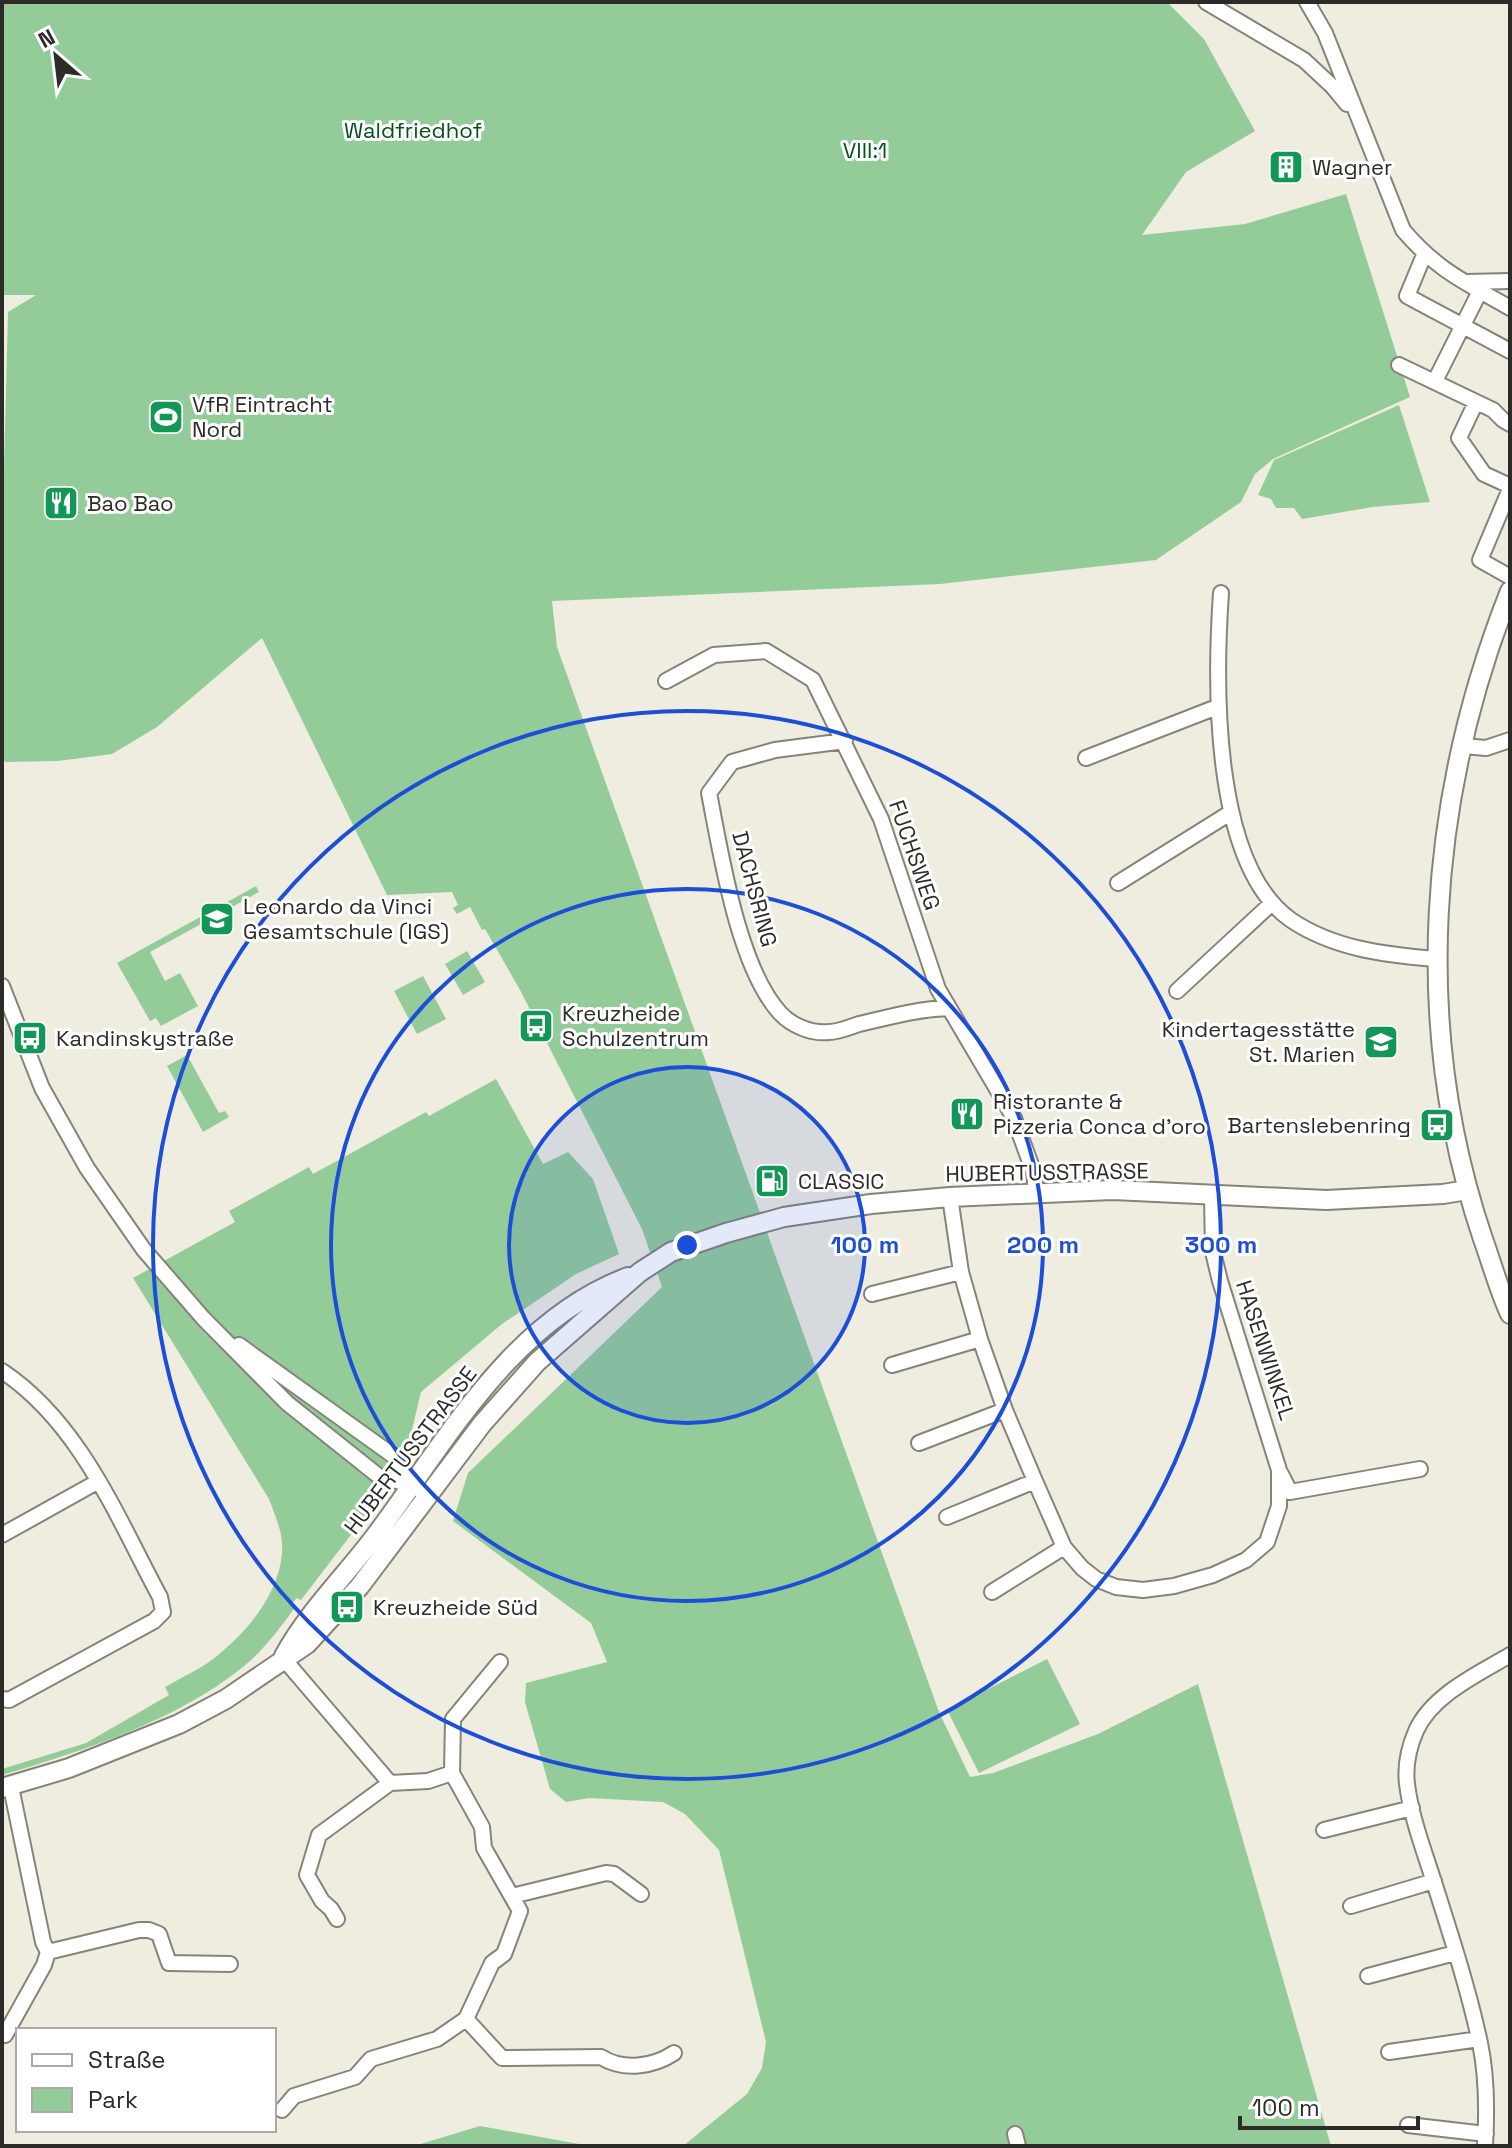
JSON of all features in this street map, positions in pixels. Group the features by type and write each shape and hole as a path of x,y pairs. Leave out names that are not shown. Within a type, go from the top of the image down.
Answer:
{"street":[{"path":"1206,2 1304,60 1333,87 1356,115"},
{"path":"1307,2 1325,33 1403,230 1424,255 1463,282 1510,308"},
{"path":"1424,255 1407,296 1510,351"},
{"path":"1463,282 1510,281"},
{"path":"1435,381 1480,291"},
{"path":"1399,365 1493,410 1510,424"},
{"path":"1476,402 1459,438 1484,474 1510,488 1480,560 1510,577"},
{"path":"1508,1305 1467,1190 1447,1099 1439,1033 1436,959 1446,828 1484,665 1510,591"},
{"path":"1221,593 1217,707 1230,813 1255,874 1272,903 1290,919 1322,937 1362,950 1436,959"},
{"name":"FUCHSWEG","path":"666,681 714,655 766,651 813,680 881,819 938,989 1014,1118 1034,1173 1036,1192"},
{"path":"1086,758 1217,707"},
{"path":"1463,746 1486,748 1510,740"},
{"name":"DACHSRING","path":"845,741 775,750 732,762 709,793 737,925 749,958 769,998 781,1014 802,1029 829,1032 916,1009 949,1008"},
{"path":"1118,883 1230,813"},
{"path":"1177,991 1272,903"},
{"path":"2,986 42,1088 87,1168 144,1250 203,1318 287,1403 381,1478 411,1484 427,1495"},
{"name":"HUBERTUSSTRASSE","path":"6,1787 69,1768 179,1724 226,1699 307,1644 360,1586 482,1424 537,1362 640,1272 671,1252 784,1217 871,1204 950,1197 1113,1190 1326,1200 1467,1190"},
{"name":"HASENWINKEL","path":"950,1197 961,1272 980,1339 1005,1410 1064,1547 1096,1579 1116,1587 1143,1590 1174,1586 1213,1575 1246,1560 1267,1542 1279,1506 1279,1470 1213,1252 1212,1196"},
{"name":"HUBERTUSSTRASSE","path":"283,1658 296,1635 348,1573 479,1393 522,1347 560,1316 606,1285 640,1272"},
{"path":"872,1294 961,1272"},
{"path":"203,1318 395,1457 411,1484"},
{"path":"892,1365 980,1339"},
{"path":"2,1371 53,1413 72,1438 160,1597 163,1612 154,1621 9,1700 2,1699"},
{"path":"919,1443 1005,1410"},
{"path":"1279,1470 1290,1492 1420,1469"},
{"path":"947,1517 1035,1481"},
{"path":"2,1535 97,1482"},
{"path":"992,1592 1064,1547"},
{"path":"1408,2125 1485,2140 1487,2113 1479,2039 1412,1808 1407,1784 1408,1758 1417,1729 1432,1707 1510,1655"},
{"path":"283,1658 390,1783"},
{"path":"282,2110 294,2096 355,2077 371,2059 437,2039 466,2019 492,1963 504,1954 520,1911 484,1848 482,1827 452,1773 453,1719 500,1662"},
{"path":"337,1919 307,1875 319,1835 390,1783 428,1781 452,1773"},
{"path":"6,1787 48,1952 8,2037"},
{"path":"1324,1830 1412,1808"},
{"path":"512,1896 606,1873 614,1874 641,1894"},
{"path":"1351,1906 1434,1881"},
{"path":"48,1952 149,1930 159,1934 169,1963 230,1964"},
{"path":"1368,1976 1455,1953"},
{"path":"466,2019 502,2058 601,2057 613,2064 652,2065 674,2053"},
{"path":"1389,2052 1479,2039"}],"green space":[{"path":"2,2 1167,2 1204,39 1255,131 1186,172 1142,235 1245,224 1346,194 1410,397 1273,459 1255,474 1241,502 1156,560 940,584 552,601 557,647 939,1712 970,1777 993,1773 1098,1734 1198,1684 1331,2146 683,2146 747,2094 762,2068 766,2042 719,1850 685,1814 663,1802 589,1798 566,1802 550,1789 525,1702 526,1683 607,1662 591,1623 453,1521 468,1473 662,1287 642,1229 519,988 485,929 482,930 470,907 457,914 453,908 458,905 452,892 387,895 262,638 157,727 112,754 58,761 5,762 2,755 2,548 8,312 36,295 2,295"},
{"path":"1399,405 1430,502 1373,507 1302,519 1294,508 1276,508 1271,499 1258,495 1274,460"},
{"path":"256,886 259,892 150,952 165,981 180,973 198,1006 161,1026 156,1018 150,1021 117,963"},
{"path":"467,951 485,982 463,995 445,964"},
{"path":"423,976 446,1019 417,1034 394,991"},
{"path":"187,1055 219,1113 225,1111 229,1117 203,1132 167,1066"},
{"path":"496,1079 543,1164 568,1152 593,1179 619,1254 576,1274 502,1324 421,1392 403,1467 301,1600 297,1598 292,1603 296,1606 278,1630 243,1667 217,1686 159,1719 96,1745 2,1775 2,1769 86,1743 169,1695 165,1687 213,1659 249,1625 268,1598 280,1568 282,1539 269,1499 133,1278 235,1222 229,1211 309,1167 313,1174 426,1112 429,1116"},
{"path":"1047,1659 1080,1724 979,1773 947,1710"},
{"path":"480,2126 590,2146 414,2146"}],"place":[{"name":"Wagner","path":"1286,167"},
{"name":"VfR Eintracht Nord","path":"166,417"},
{"name":"Bao Bao","path":"61,503"},
{"name":"Leonardo da Vinci Gesamtschule (IGS)","path":"217,919"},
{"name":"Kreuzheide Schulzentrum","path":"536,1026"},
{"name":"Kandinskystraße","path":"30,1038"},
{"name":"Kindertagesstätte St. Marien","path":"1381,1042"},
{"name":"Ristorante & Pizzeria Conca d'oro","path":"967,1114"},
{"name":"Bartenslebenring","path":"1437,1125"},
{"name":"CLASSIC","path":"772,1181"},
{"name":"Kreuzheide Süd","path":"347,1607"}],"park label":[{"name":"Waldfriedhof","path":"413,130"},
{"name":"VIII:1","path":"865,150"}]}
